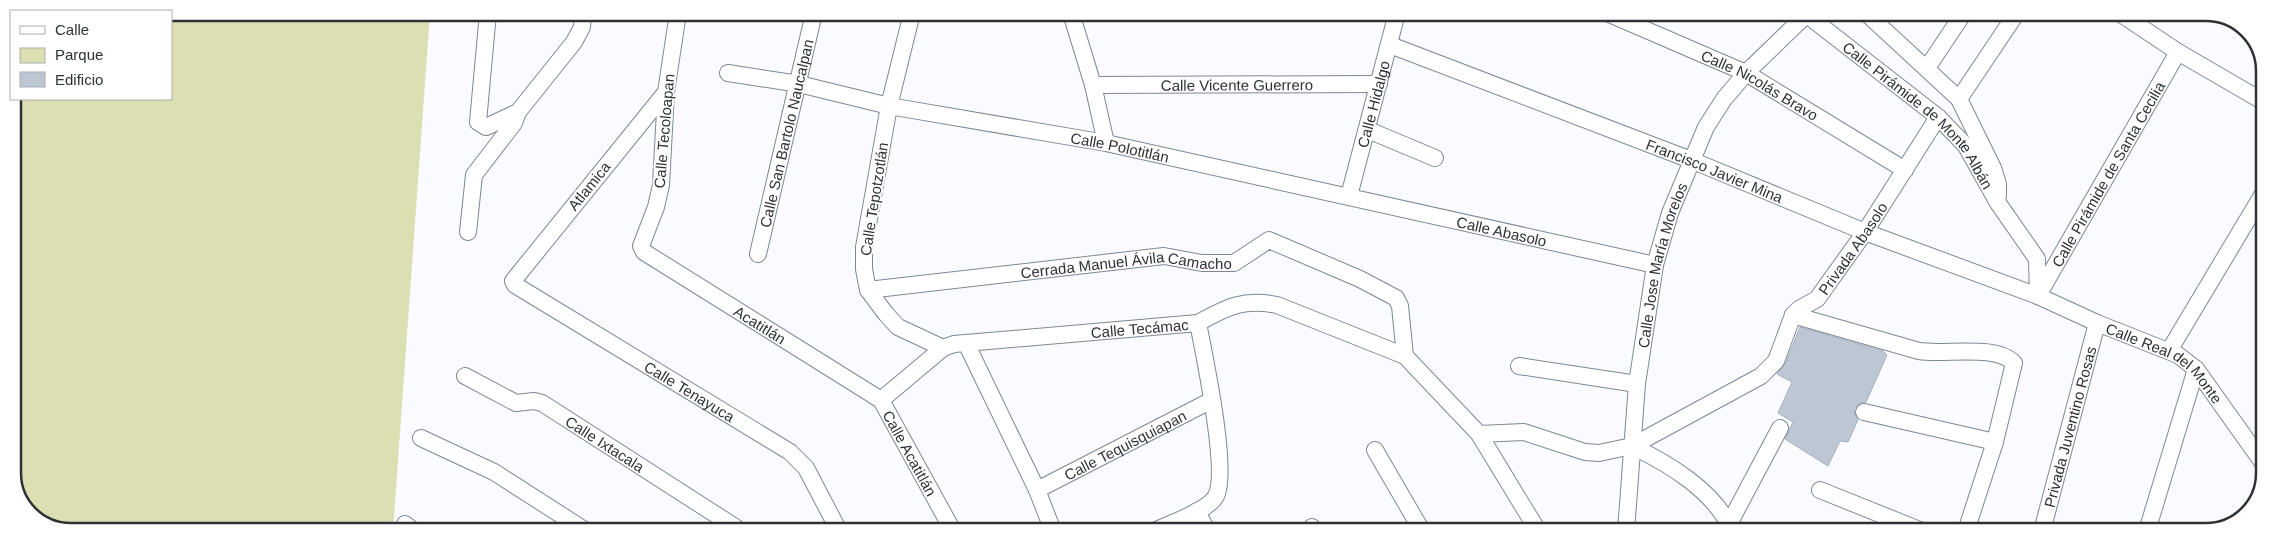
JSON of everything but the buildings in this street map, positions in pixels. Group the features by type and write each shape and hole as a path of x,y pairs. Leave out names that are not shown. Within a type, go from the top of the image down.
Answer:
{"street":[{"path":"487,21 478,122 486,127 518,112"},
{"path":"468,232 474,175 514,124 518,112 574,42 582,27 582,21"},
{"name":"Calle Tecoloapan","path":"641,246 656,207 661,185 666,92 677,21"},
{"name":"Calle San Bartolo Naucalpan","path":"758,254 812,21"},
{"name":"Calle Tepotzotlán","path":"910,21 889,106 864,247 864,269 868,290 898,327 943,348"},
{"path":"1073,21 1093,86 1106,143"},
{"name":"Calle Hidalgo","path":"1349,196 1368,130 1395,21"},
{"name":"Calle Nicolás Bravo","path":"1625,21 1746,73 1905,170"},
{"name":"Calle Jose María Morelos","path":"1627,523 1636,384 1655,265 1670,213 1706,127 1724,99 1746,73 1801,21"},
{"name":"Calle Pirámide de Monte Albán","path":"1817,21 1938,117 1966,146 1998,203 2037,259 2038,296"},
{"name":"Calle Pirámide de Monte Albán","path":"1874,21 1959,99 1993,168 1998,184 1998,203"},
{"path":"1927,68 1958,21"},
{"path":"1959,99 2011,21"},
{"path":"2133,21 2178,52 2256,97"},
{"name":"Francisco Javier Mina","path":"1390,45 1691,160 1865,232 2038,296"},
{"name":"Calle Pirámide de Santa Cecilia","path":"2038,296 2178,52"},
{"name":"Calle Polotitlán","path":"728,74 799,84 889,106 1106,143 1349,196"},
{"name":"Calle Vicente Guerrero","path":"1093,86 1379,84"},
{"name":"Atlamica","path":"513,281 666,92"},
{"name":"Privada Abasolo","path":"1793,315 1799,309 1817,299 1865,232 1938,117"},
{"path":"1368,130 1435,158"},
{"name":"Calle Abasolo","path":"1349,196 1655,265"},
{"path":"2169,351 2256,205"},
{"name":"Cerrada Manuel Ávila Camacho","path":"868,290 1164,256 1202,263 1234,263 1269,240 1360,279 1399,302 1405,356"},
{"name":"Acatitlán","path":"641,246 644,252 750,320 881,400"},
{"name":"Calle Tenayuca","path":"513,281 515,285 790,452 806,468 835,523"},
{"name":"Calle Real del Monte","path":"2038,296 2097,323 2178,355 2196,370 2256,454"},
{"path":"1198,322 1222,309 1243,302 1260,301 1277,305 1405,356 1479,434 1533,523"},
{"path":"1479,434 1524,432 1593,453 1632,446 1761,376 1770,369 1776,361 1793,315 1919,351 1935,353 1996,353 2007,356 2014,363 2012,378 1995,442 1969,523"},
{"name":"Calle Tecámac","path":"943,348 966,343 1198,322 1212,400 1219,474 1218,491 1212,501 1197,511"},
{"name":"Privada Juventino Rosas","path":"2044,523 2097,323"},
{"path":"966,343 1037,490 1051,523"},
{"path":"881,400 943,348"},
{"path":"1520,366 1636,384"},
{"path":"2150,523 2196,370"},
{"name":"Calle Ixtacala","path":"465,376 516,403 534,401 542,403 730,523"},
{"name":"Calle Acatitlán","path":"881,400 949,523"},
{"name":"Calle Tequisquiapan","path":"1037,490 1212,400"},
{"path":"1864,412 1995,442"},
{"path":"1732,523 1780,428"},
{"path":"420,438 494,472 574,523"},
{"path":"1632,446 1656,458 1694,484 1714,504 1727,523"},
{"path":"1375,450 1417,523"},
{"path":"1820,490 1902,523"},
{"path":"1171,523 1197,511 1203,523"}],"green space":[{"path":"172,21 429,21 394,523 71,523 46,516 28,498 21,476 21,100 172,100"}]}
